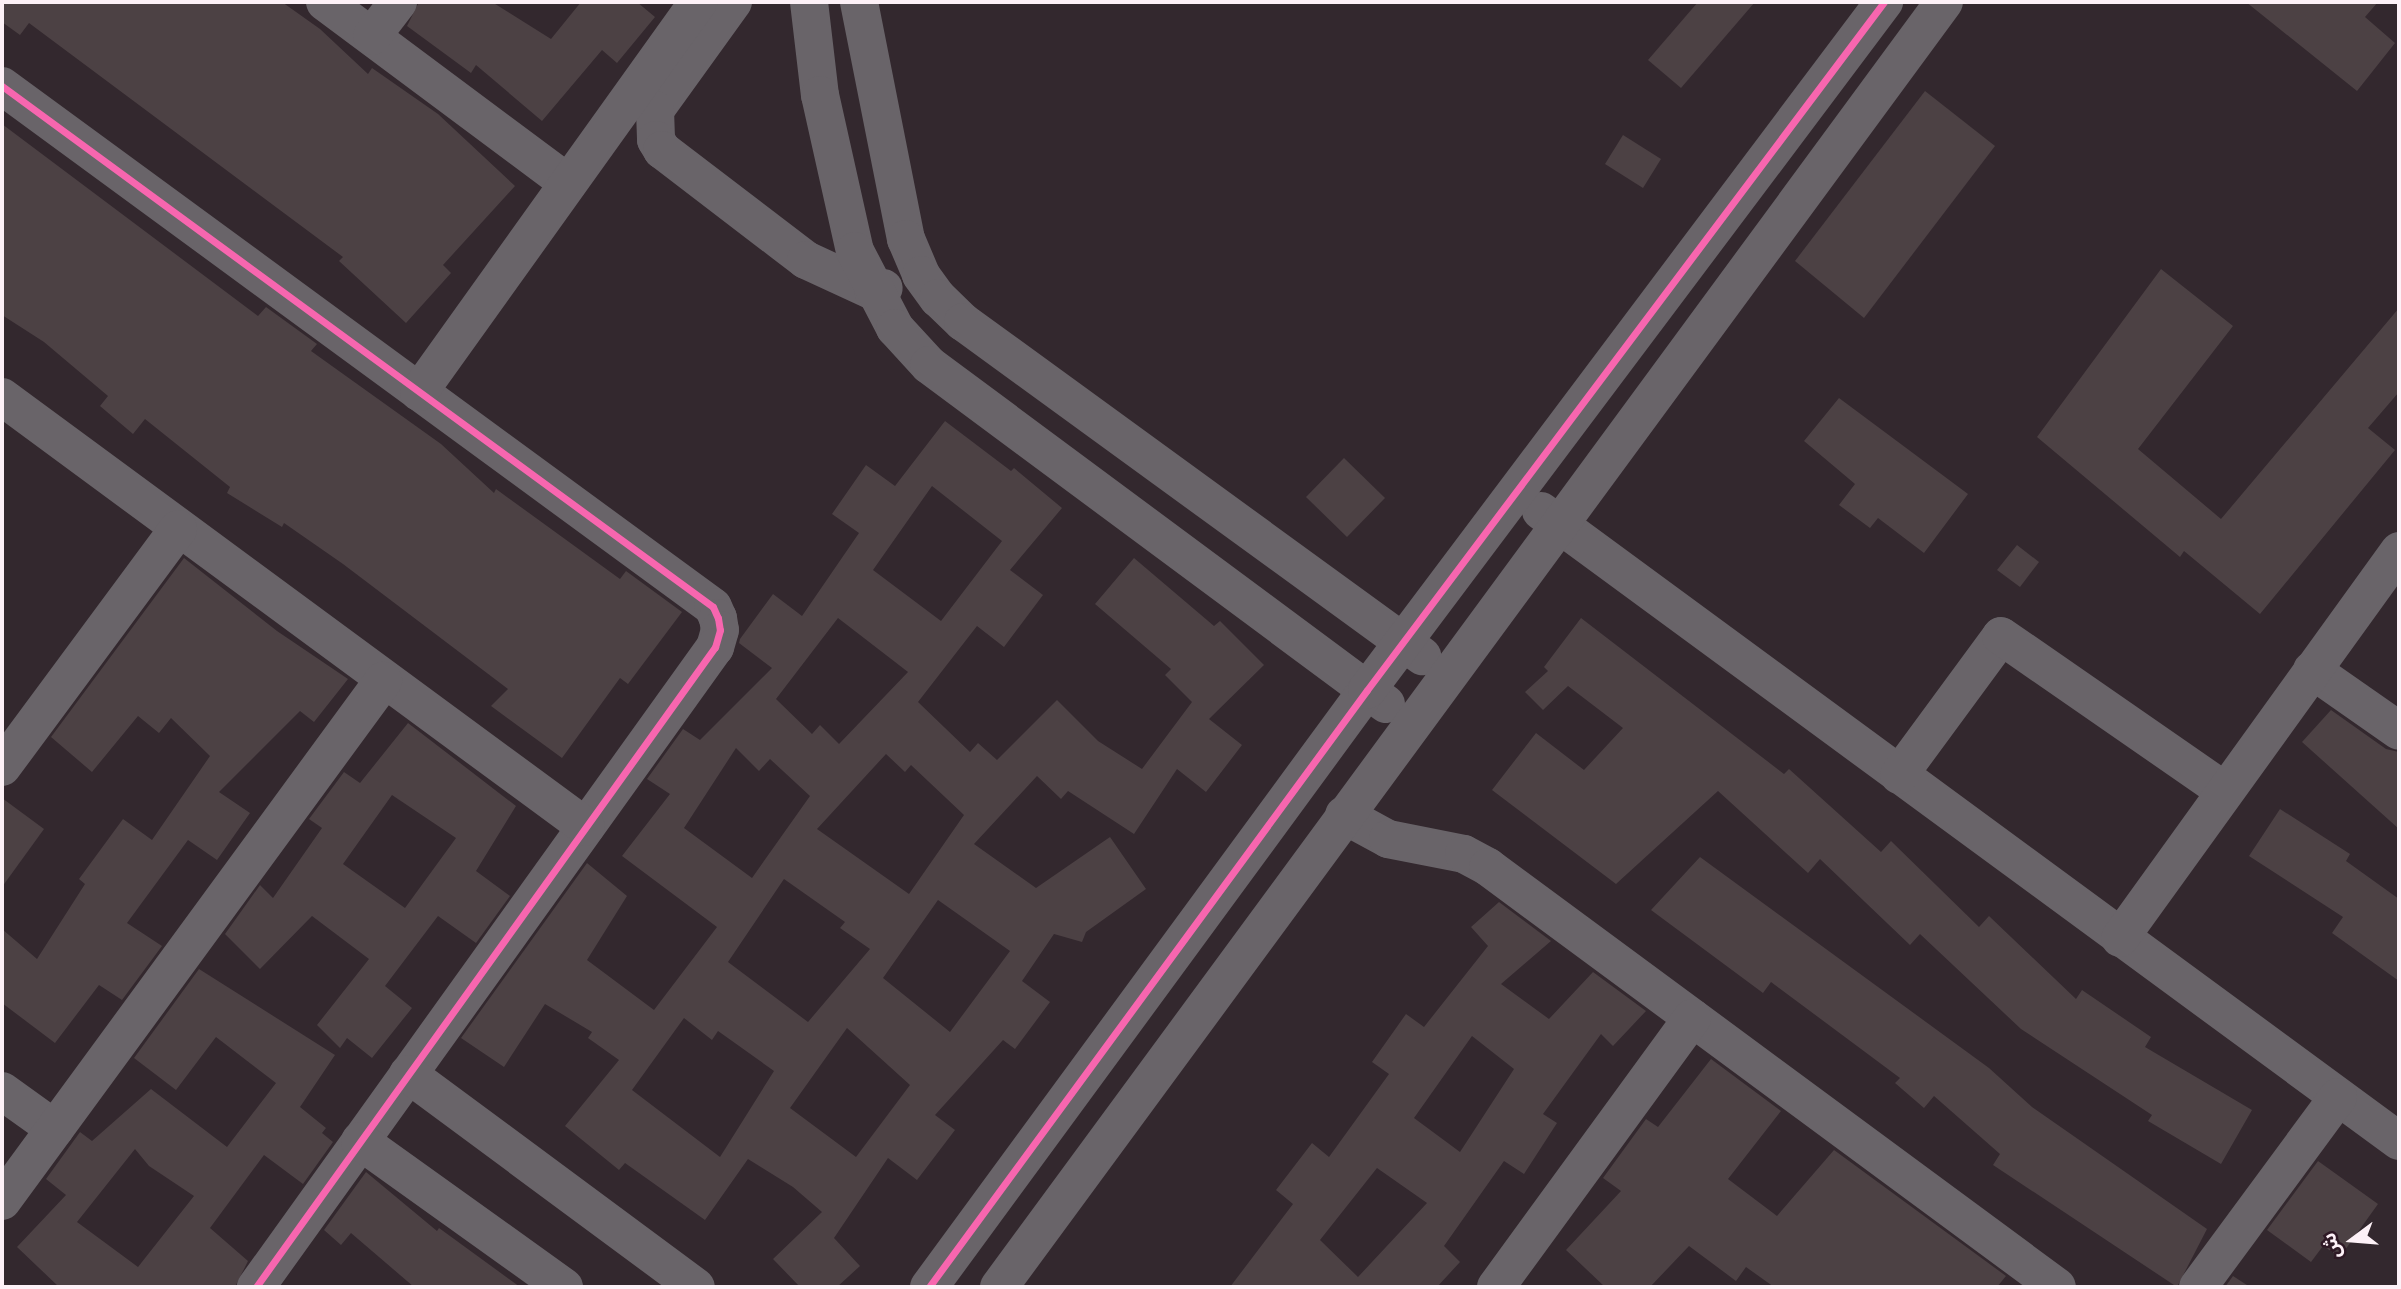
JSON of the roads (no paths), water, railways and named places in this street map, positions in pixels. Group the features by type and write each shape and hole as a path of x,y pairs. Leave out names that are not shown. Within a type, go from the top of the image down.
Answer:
{"street":[{"path":"325,2 568,183"},
{"path":"372,36 398,2"},
{"path":"419,392 698,2"},
{"path":"733,2 655,110 656,139 662,150 806,260 873,291 921,275"},
{"path":"809,2 823,108 855,251 873,291 895,328 929,365 1411,723"},
{"path":"859,2 906,239 921,275 963,322 1447,674"},
{"path":"929,1287 1367,690 1884,2"},
{"path":"999,1287 1447,674 1560,526 1944,2"},
{"path":"2,86 713,607 718,618 720,631 715,647 256,1287"},
{"path":"2,397 383,681 586,827"},
{"path":"1515,491 2399,1141"},
{"path":"2,767 178,529"},
{"path":"2120,938 2399,551"},
{"path":"1899,775 2001,636 2225,791"},
{"path":"2312,670 2399,731"},
{"path":"2,1201 383,681"},
{"path":"1344,815 1388,839 1464,854 1488,867 2057,1287"},
{"path":"1496,1287 1692,1018"},
{"path":"408,1074 696,1287"},
{"path":"2,1090 55,1129"},
{"path":"2198,1287 2338,1097"},
{"path":"360,1141 564,1287"}]}
